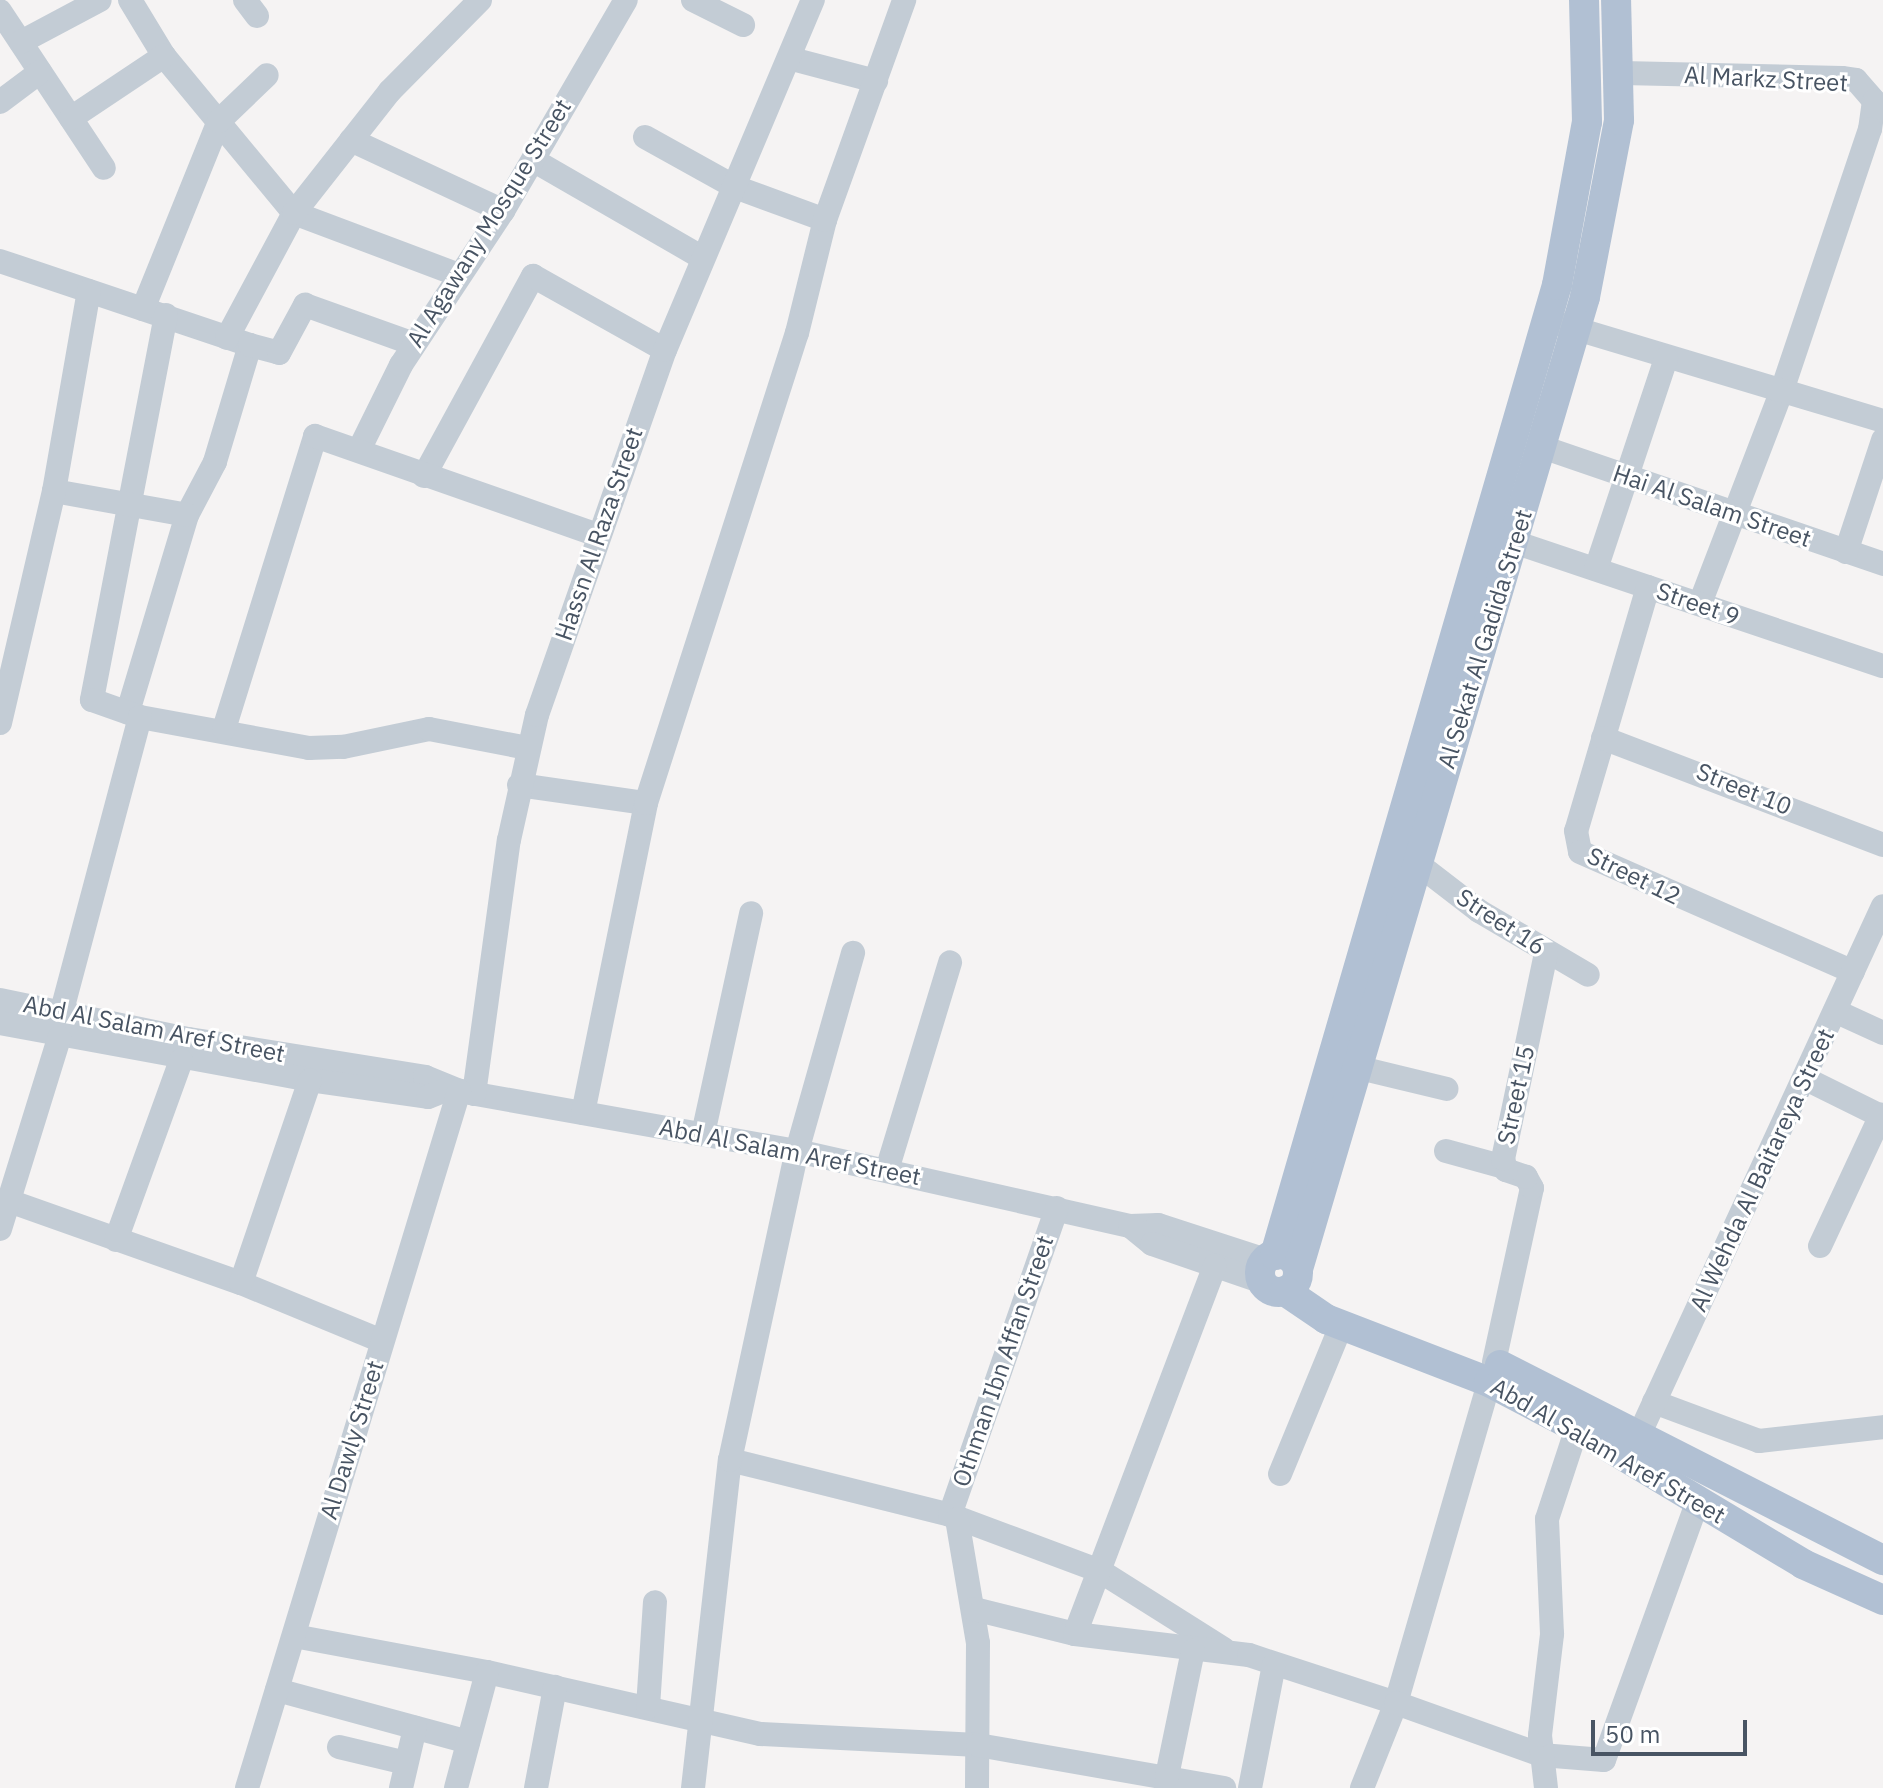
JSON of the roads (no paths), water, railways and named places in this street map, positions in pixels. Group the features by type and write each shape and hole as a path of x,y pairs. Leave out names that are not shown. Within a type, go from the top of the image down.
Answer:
{"main road":[{"name":"Al Sekat Al Gadida Street","path":"1281,1273 1548,319 1587,122 1584,0"},
{"name":"Al Sekat Al Gadida Street","path":"1281,1273 1360,1068 1576,330 1611,168 1622,73 1616,0"},
{"name":"Abd Al Salam Aref Street","path":"1281,1273 1341,1326 1492,1372 1577,1428 1632,1445 1698,1501 1803,1564 1883,1600"},
{"name":"Abd Al Salam Aref Street","path":"1281,1273 1334,1302 1492,1372 1632,1445 1883,1560"}],"street":[{"path":"21,42 100,0"},
{"path":"130,0 164,56 294,213 459,275"},
{"path":"0,1229 60,1026 134,715 187,515 215,462 238,342 294,213 390,91 480,0"},
{"name":"Al Agawany Mosque Street","path":"359,450 414,344 503,211 626,0"},
{"path":"693,0 743,25"},
{"name":"Hassn Al Raza Street","path":"460,1091 528,748 597,535 665,350 792,59 813,0"},
{"path":"583,1113 646,803 797,333 825,220 904,0"},
{"path":"0,11 104,168"},
{"path":"71,118 164,56"},
{"path":"792,59 876,81"},
{"path":"0,102 40,72"},
{"name":"Al Markz Street","path":"1622,73 1856,80 1874,101 1870,129 1782,390"},
{"path":"267,75 219,121 155,312 128,505 89,692 92,700 134,715 224,729 324,750 417,729 528,748"},
{"path":"645,137 735,187 825,220"},
{"path":"351,140 503,211"},
{"path":"533,160 703,258"},
{"path":"0,261 279,353 305,305 414,344"},
{"path":"424,476 533,276 665,350"},
{"path":"0,723 7,672 54,491 89,291"},
{"path":"1548,319 1666,358 1883,421"},
{"path":"1596,569 1666,358"},
{"path":"1700,604 1782,390"},
{"path":"224,729 311,441 322,436 424,476 597,535"},
{"path":"1846,552 1883,440"},
{"name":"Hai Al Salam Street","path":"1542,447 1883,564"},
{"path":"54,491 187,515"},
{"name":"Street 9","path":"1514,542 1883,666"},
{"name":"Street 12","path":"1648,587 1576,831 1580,852 1853,972"},
{"name":"Street 10","path":"1603,738 1883,845"},
{"path":"519,785 646,803"},
{"name":"Street 16","path":"1418,864 1546,953 1588,975"},
{"name":"Al Wehda Al Baitareya Street","path":"1632,1445 1853,972 1877,934 1883,906"},
{"path":"703,1134 751,913"},
{"path":"693,1788 698,1720 730,1460 797,1151 853,953"},
{"name":"Street 15","path":"1492,1372 1532,1188 1529,1180 1504,1167 1546,953"},
{"path":"887,1170 950,962"},
{"name":"Abd Al Salam Aref Street","path":"0,1000 60,1026 181,1060 428,1097 460,1091"},
{"path":"1835,1011 1883,1033"},
{"name":"Abd Al Salam Aref Street","path":"0,1023 60,1026 425,1077 460,1091 797,1151 1130,1226 1158,1225 1281,1273"},
{"path":"116,1240 181,1060"},
{"path":"1360,1068 1447,1089"},
{"path":"1804,1078 1882,1116 1820,1246"},
{"path":"241,1283 310,1080"},
{"name":"Al Dawly Street","path":"247,1788 460,1091"},
{"path":"1446,1151 1504,1167"},
{"path":"9,1201 241,1283 382,1341"},
{"name":"Othman Ibn Affan Street","path":"953,1517 1057,1208"},
{"name":"Abd Al Salam Aref Street","path":"1130,1226 1152,1244 1215,1266 1281,1273"},
{"path":"1075,1634 1215,1266"},
{"path":"1280,1474 1341,1326"},
{"path":"1362,1788 1396,1703 1492,1372"},
{"path":"1654,1402 1759,1441 1883,1427"},
{"path":"1546,1788 1541,1755 1552,1634 1547,1519 1577,1428"},
{"path":"730,1460 953,1517 1100,1571 1227,1652"},
{"path":"974,1609 1075,1634 1193,1651 1227,1652 1396,1703 1541,1755 1598,1762 1611,1753 1698,1501"},
{"path":"953,1517 974,1609 977,1788"},
{"path":"648,1707 655,1602"},
{"path":"294,1636 487,1672 760,1734 978,1745 1224,1788"},
{"path":"1167,1776 1193,1651"},
{"path":"1250,1788 1274,1665"},
{"path":"456,1788 487,1672"},
{"path":"536,1788 555,1687"},
{"path":"277,1690 468,1742"},
{"path":"401,1788 415,1728"},
{"path":"339,1747 406,1763"}]}
